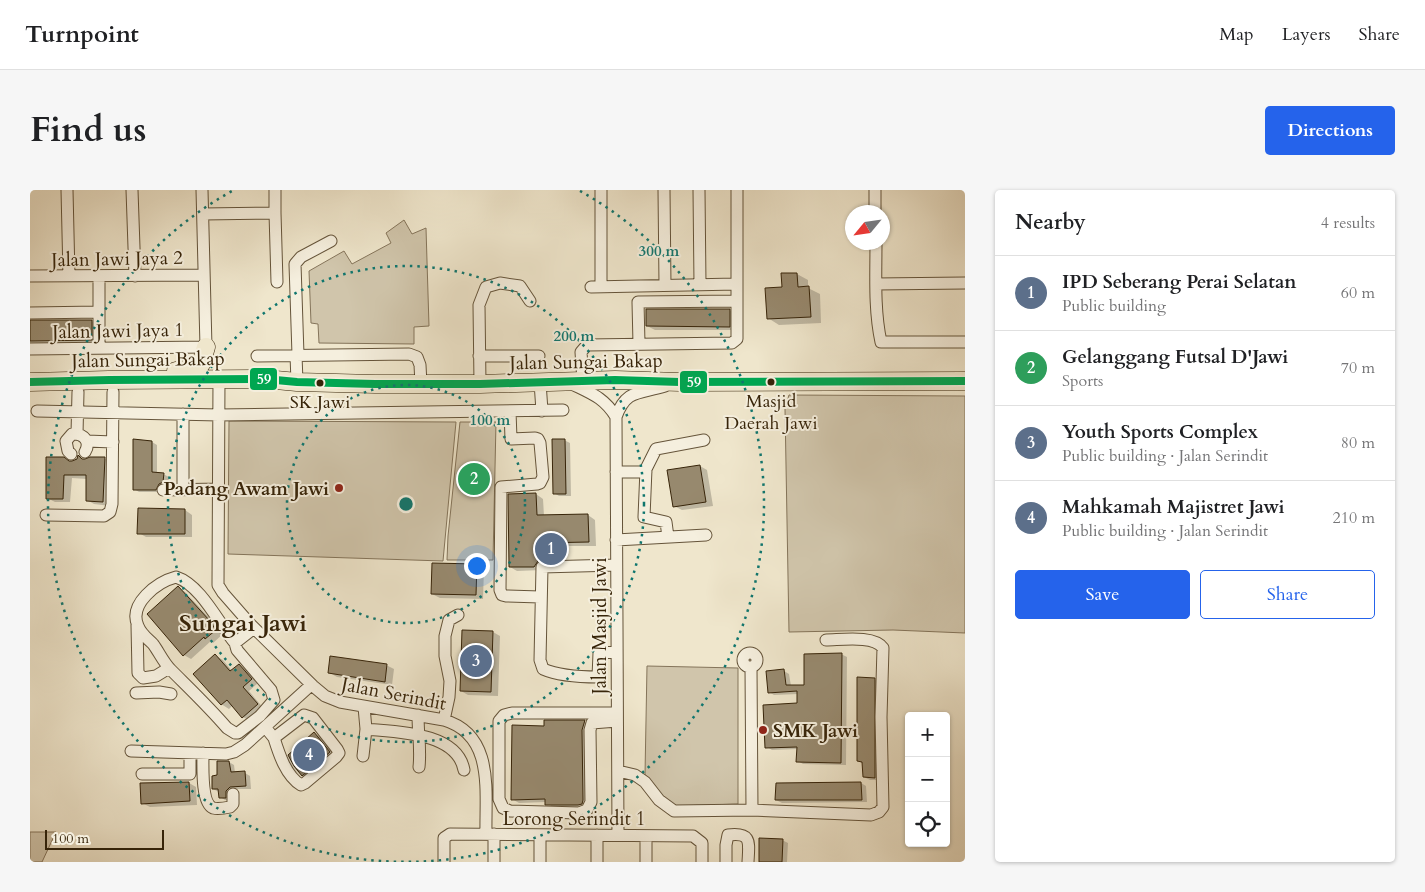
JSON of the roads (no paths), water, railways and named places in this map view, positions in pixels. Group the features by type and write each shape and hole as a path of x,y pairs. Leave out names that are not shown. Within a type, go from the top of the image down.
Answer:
{"highway":[{"path":"206,347 212,370 254,375 265,379"},
{"path":"111,386 152,371 187,371 195,369 200,364 206,347"},
{"name":"Jalan Sungai Bakap","path":"219,385 265,379 297,382 421,384 575,381 965,381"},
{"name":"Jalan Sungai Bakap","path":"30,382 111,386 286,386 297,382"},
{"name":"Jalan Sungai Bakap","path":"30,392 78,392 111,386"}],"street":[{"path":"67,190 69,276"},
{"path":"132,190 134,276"},
{"path":"202,190 206,347"},
{"path":"275,190 277,282"},
{"path":"600,190 596,287 736,284"},
{"path":"664,190 665,285"},
{"path":"700,190 700,284"},
{"path":"616,417 602,399 575,381 581,352 587,345 732,343 737,339 736,190"},
{"path":"875,190 875,205"},
{"path":"203,214 275,212"},
{"path":"297,382 295,264 301,257 331,241"},
{"path":"876,250 876,284 881,342 965,342"},
{"name":"Jalan Jawi Jaya 2","path":"30,276 204,275"},
{"path":"99,276 99,348"},
{"path":"480,384 479,305 486,287 500,283 520,286 530,301"},
{"path":"876,284 965,283"},
{"path":"638,286 639,344"},
{"path":"638,302 737,301"},
{"path":"30,313 99,312"},
{"name":"Jalan Jawi Jaya 1","path":"30,349 206,347"},
{"path":"256,356 409,354 417,357 420,365 421,384"},
{"path":"479,356 539,356"},
{"path":"540,382 542,410"},
{"path":"616,417 621,404 626,398 634,394 680,382"},
{"name":"Jalan Serindit","path":"219,385 218,585 254,628 311,685 325,696 340,702 364,707 444,720 454,723 469,733 481,752 494,862"},
{"path":"46,515 104,516 110,512 112,504 111,386"},
{"path":"77,434 78,392"},
{"path":"37,411 219,415 563,410"},
{"path":"510,411 511,439 538,439 543,477 537,484 501,487 500,590 502,595 506,596 540,597"},
{"path":"183,414 183,490"},
{"name":"Jalan Masjid Jawi","path":"616,417 618,835"},
{"path":"71,454 68,451 66,442 68,437 77,434 82,435 86,447 112,442"},
{"path":"668,537 666,522 644,517 646,469 656,449 704,440"},
{"path":"616,472 646,472"},
{"path":"163,490 218,489"},
{"path":"616,540 706,535"},
{"path":"616,566 542,567 540,660 543,669 550,672 583,677 598,676 599,653 617,652"},
{"path":"137,625 169,668 227,728 235,733 238,733 260,716 274,700 271,690 237,650 236,643 204,599 183,579 176,577 168,579 158,586 144,598 137,608 137,625 138,673 143,678 156,676 169,668"},
{"path":"444,720 450,681 445,656 445,636 449,620 458,615"},
{"path":"236,643 254,628"},
{"path":"618,770 635,775 645,782 659,800 674,811 752,810 871,815 879,812 883,807 881,717 883,648 879,643 872,640 826,640"},
{"path":"751,667 752,810"},
{"path":"136,693 165,693 156,676"},
{"path":"131,751 226,754 234,752 311,685"},
{"path":"363,756 366,728 364,707"},
{"path":"512,713 617,717 592,723 590,730 591,802 587,810 579,813 510,811 503,808 499,799 499,721 504,715 512,713"},
{"path":"265,727 274,738 288,771 301,785 336,757 338,753 337,749 313,718 304,715 274,738"},
{"path":"418,715 418,734 421,752 419,767"},
{"path":"366,728 418,734 447,745 463,762 464,770"},
{"path":"142,774 190,774 190,753"},
{"path":"203,753 203,787 209,805 214,808 230,807 233,804 233,794"},
{"name":"Lorong Serindit 1","path":"444,862 444,838 450,834 693,836 702,843 702,862"},
{"path":"726,862 728,835 740,834 746,838 749,844 748,862"},
{"path":"540,835 540,862"},
{"path":"597,835 597,862"},
{"path":"646,836 646,862"}],"place":[{"name":"Masjid Daerah Jawi","path":"771,382"},
{"name":"SK Jawi","path":"320,383"},
{"name":"Gelanggang Futsal D'Jawi","path":"474,479"},
{"name":"Padang Awam Jawi","path":"339,488"},
{"name":"IPD Seberang Perai Selatan","path":"551,549"},
{"name":"Youth Sports Complex","path":"476,661"},
{"name":"SMK Jawi","path":"763,730"},
{"name":"Mahkamah Majistret Jawi","path":"309,755"}],"district":[{"name":"Sungai Jawi","path":"243,623"}]}
